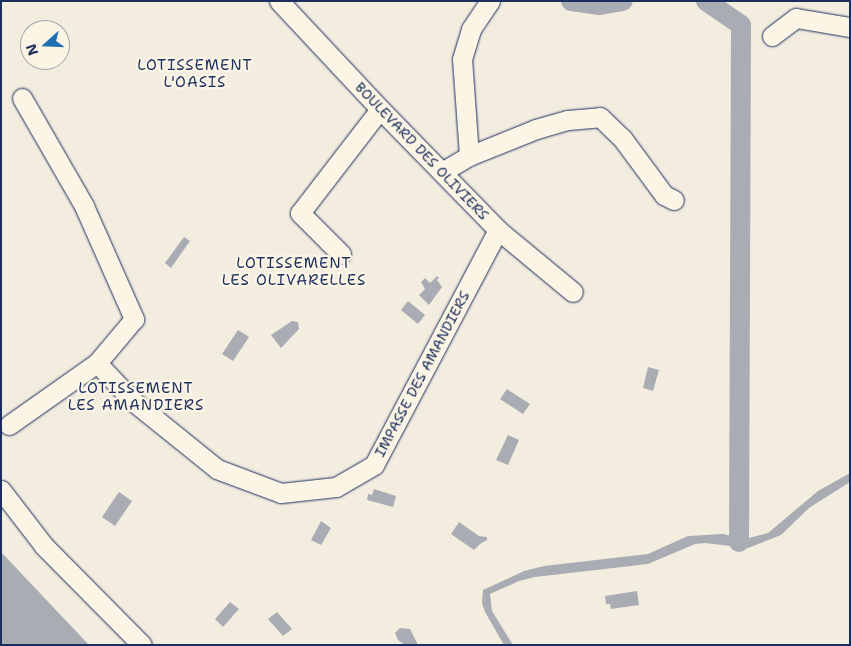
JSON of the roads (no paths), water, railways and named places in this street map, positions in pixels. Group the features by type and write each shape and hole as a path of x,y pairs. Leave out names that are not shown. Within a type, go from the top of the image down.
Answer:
{"street":[{"name":"BOULEVARD DES OLIVIERS","path":"280,1 380,109 498,230 573,292"},
{"path":"469,156 462,59 471,29 490,1"},
{"path":"772,36 796,18 850,27"},
{"path":"9,425 97,362 134,319 84,206 22,98"},
{"path":"340,254 300,213 380,109"},
{"path":"442,172 469,156 536,129 568,120 600,117 622,138 664,195 674,200"},
{"name":"IMPASSE DES AMANDIERS","path":"97,362 134,402 216,469 281,493 336,487 374,465 498,230"},
{"path":"1,490 44,546 142,645"}],"waterway":[{"path":"571,1 600,5 623,1"},
{"path":"706,1 741,25 739,542"}],"district":[{"name":"LOTISSEMENT L'OASIS","path":"195,74"},
{"name":"LOTISSEMENT LES OLIVARELLES","path":"294,272"},
{"name":"LOTISSEMENT LES AMANDIERS","path":"136,396"}]}
